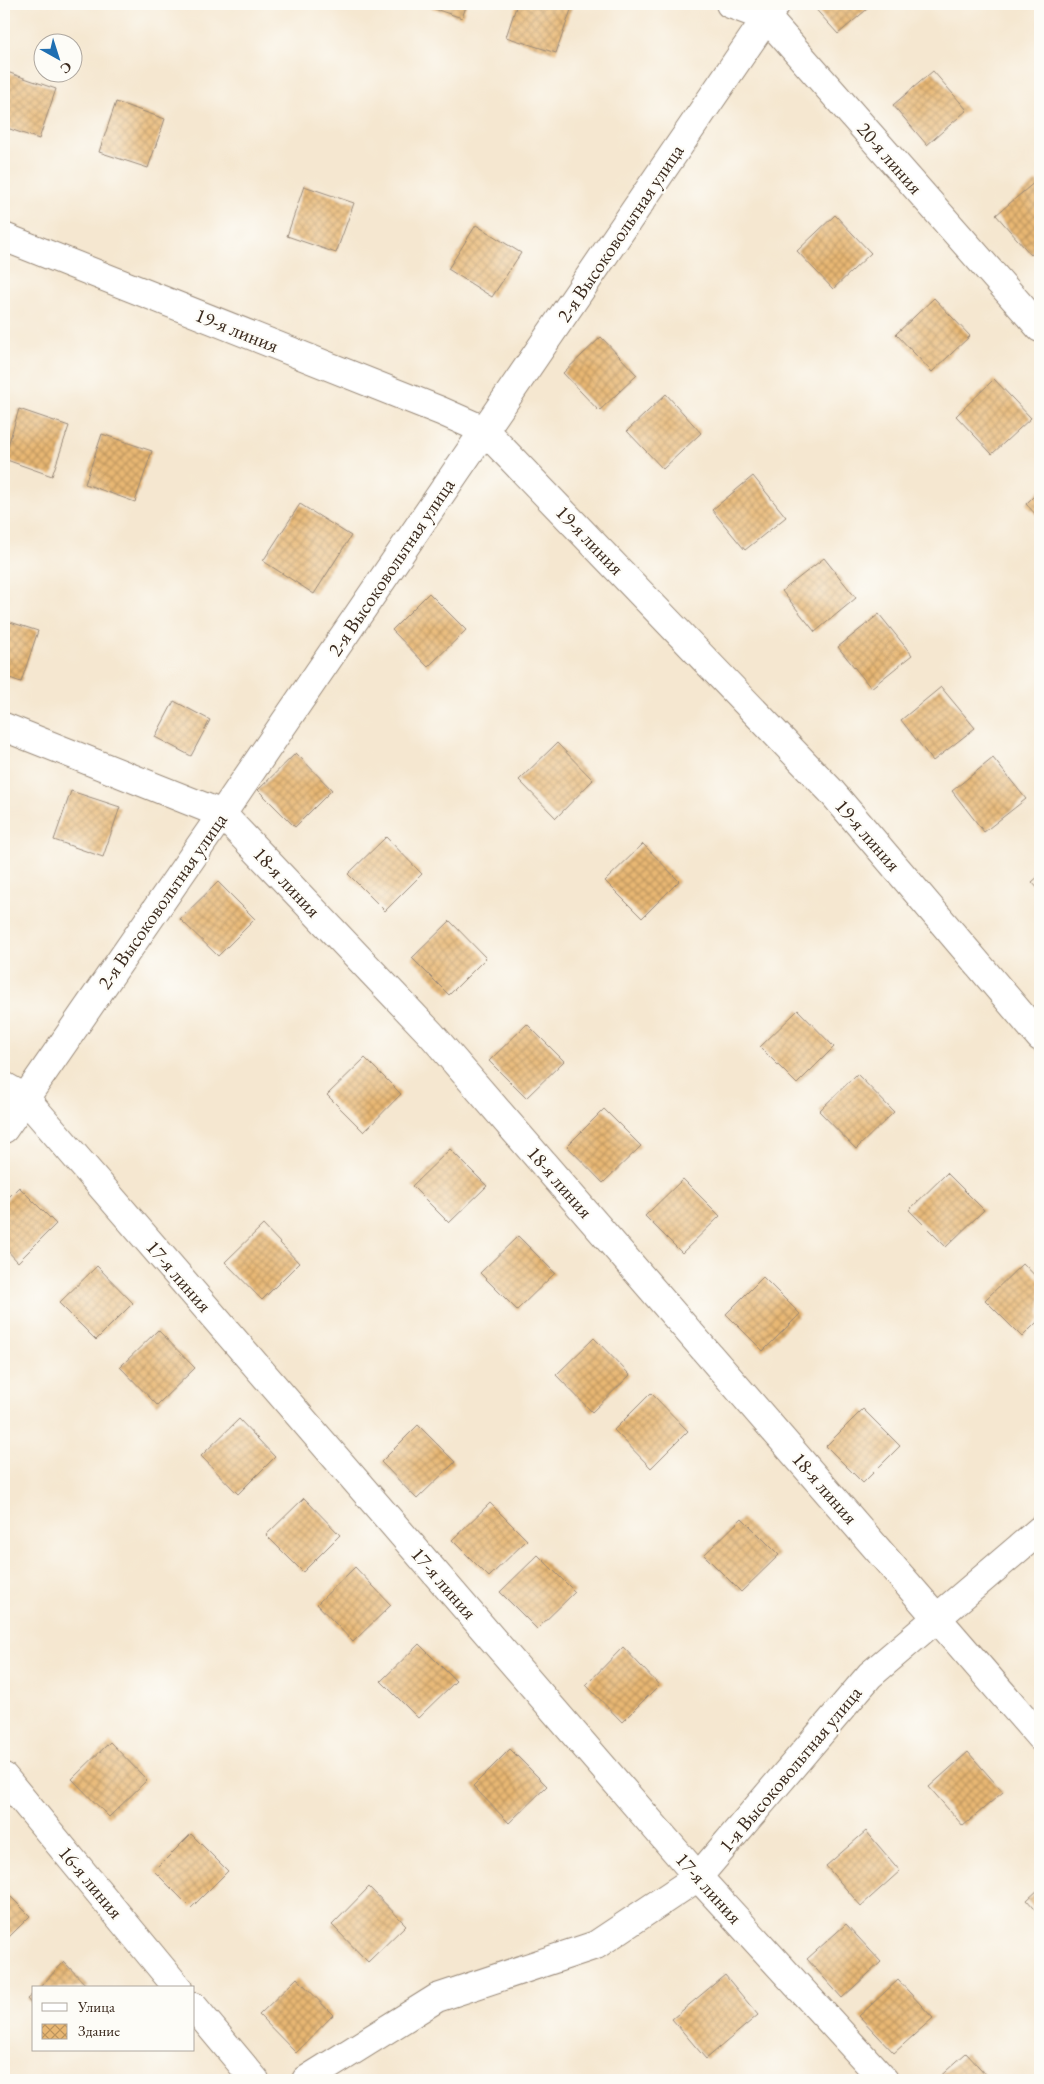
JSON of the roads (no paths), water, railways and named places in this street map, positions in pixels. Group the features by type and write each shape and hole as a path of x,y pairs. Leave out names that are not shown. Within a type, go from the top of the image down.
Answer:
{"street":[{"name":"20-я линия","path":"730,4 771,11 1040,328"},
{"name":"2-я Высоковольтная улица","path":"4,1129 14,1092 222,814 771,11"},
{"name":"19-я линия","path":"4,237 441,411 484,430 830,790 1040,1037"},
{"name":"18-я линия","path":"4,727 222,814 431,1034 1040,1737"},
{"name":"17-я линия","path":"14,1092 698,1877 884,2080"},
{"name":"1-я Высоковольтная улица","path":"306,2080 437,1998 596,1946 698,1877 870,1675 1040,1530"},
{"name":"16-я линия","path":"4,1777 176,1986"},
{"path":"195,2008 255,2080"}]}
